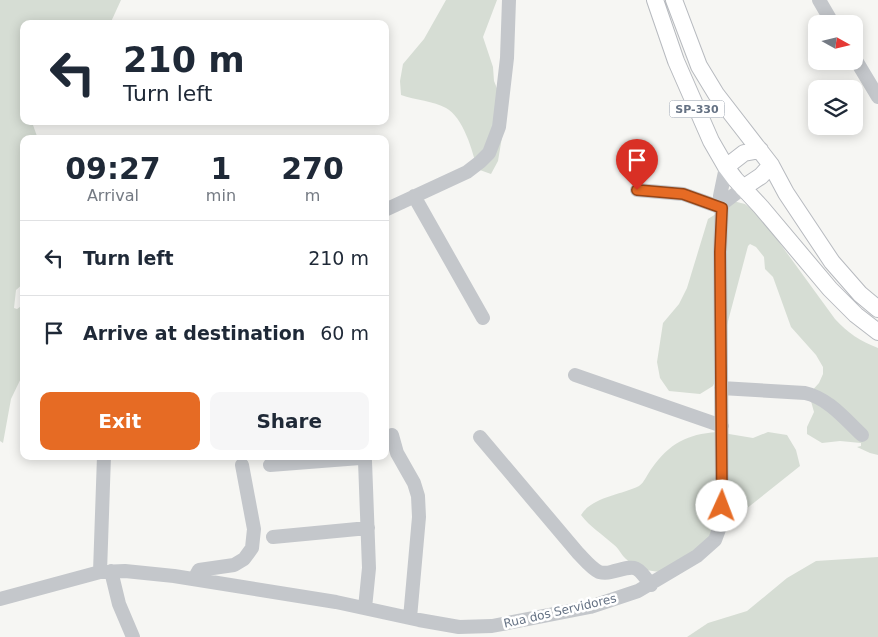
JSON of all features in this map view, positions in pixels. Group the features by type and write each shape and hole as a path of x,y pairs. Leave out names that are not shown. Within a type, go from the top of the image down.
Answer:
{"main road":[{"name":"SP-330","path":"655,0 676,61 711,141 726,167 830,289 856,316 878,332"},
{"name":"SP-330","path":"674,0 699,66 716,94 771,165 786,193 832,262 860,294 878,309"},
{"path":"726,167 744,153 760,150"},
{"path":"743,188 761,176 771,165"}],"street":[{"path":"389,208 467,172 489,153 500,127 507,58 509,0"},
{"path":"819,0 828,15"},
{"path":"862,70 878,97"},
{"name":"Rua dos Servidores","path":"0,599 106,572 143,572 336,602 459,627 492,626 590,607 615,600 651,585 697,556 711,545 719,532 722,488 720,252 722,206 720,196 726,167"},
{"path":"637,190 683,194 722,206 743,188"},
{"path":"414,196 483,318"},
{"path":"576,374 722,426"},
{"path":"721,388 815,395 825,401 862,435"},
{"path":"392,435 396,453 414,483 418,496 420,517 410,618"},
{"path":"480,437 578,553 594,569 601,573 606,573 630,567 638,569 651,585"},
{"path":"104,460 106,572 133,637"},
{"path":"270,465 334,460"},
{"path":"363,460 365,461 369,568 365,608"},
{"path":"194,579 199,570 234,565 244,559 252,548 254,529 242,465"},
{"path":"273,537 368,528"}],"shaded area":[{"path":"0,0 121,0 112,20 20,20 20,125 33,125 37,135 20,135 20,286 16,290 14,308 17,309 20,307 20,380 11,399 3,443 0,441"},
{"path":"446,0 497,0 483,37 493,67 494,81 500,96 504,125 498,161 491,174 477,169 466,135 452,112 436,104 401,95 400,81 403,64 424,39"},
{"path":"733,201 745,204 760,216 835,319 855,336 878,348 878,455 857,447 861,446 861,443 840,441 822,443 807,434 807,427 814,412 809,394 819,383 823,374 823,367 816,355 791,327 773,277 765,269 764,257 756,247 750,244 727,325 719,372 713,386 700,394 669,391 660,378 657,362 663,323 679,304 687,288 708,219"},
{"path":"717,432 753,438 768,432 787,435 796,450 800,466 667,572 645,570 630,563 615,546 581,515 599,500 639,486 658,460 680,442 697,435"},
{"path":"878,557 878,637 687,637 708,623 747,611 787,578 816,561"}],"route":[{"path":"637,190 683,194 722,208 720,252 722,506"}]}
